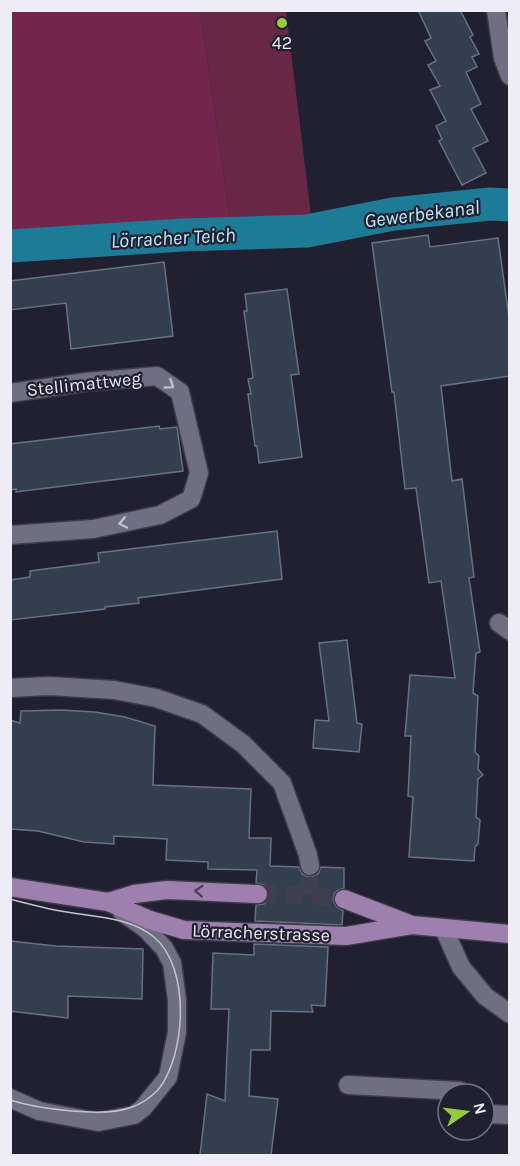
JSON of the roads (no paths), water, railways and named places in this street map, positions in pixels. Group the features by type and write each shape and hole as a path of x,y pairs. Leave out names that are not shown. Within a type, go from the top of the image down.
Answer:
{"main road":[{"name":"Lörracherstrasse","path":"10,886 108,902 150,920 184,930 346,936 412,925"},
{"name":"Lörracherstrasse","path":"108,902 134,894 167,890 258,894"},
{"path":"347,900 412,925 510,934"}],"street":[{"path":"496,10 503,58 510,76"},
{"name":"Stellimattweg","path":"10,393 86,382 158,376 180,392 199,473 191,499 160,515 93,529 10,535"},
{"path":"10,688 49,686 114,690 156,698 202,714 243,744 282,783 310,866"},
{"path":"10,1098 39,1111 98,1122 134,1115 143,1108 168,1077 177,1032 177,1000 172,963 164,948 146,929 108,902"},
{"path":"444,929 461,967 485,996 510,1014"},
{"path":"348,1085 436,1090"}],"waterway":[{"name":"Lörracher Teich","path":"10,246 183,235 307,231 393,214 490,204 510,205"}],"tunnel":[{"path":"309,895 310,866"},
{"path":"258,894 309,895 344,899"}],"tram line":[{"path":"10,899 132,924 154,937 166,951 174,969 179,990 180,1012 179,1034 167,1075 158,1090 139,1104 120,1110 89,1112 54,1109 10,1100"}],"place":[{"name":"42","path":"282,23"}],"water label":[{"name":"Gewerbekanal","path":"422,214"}]}
